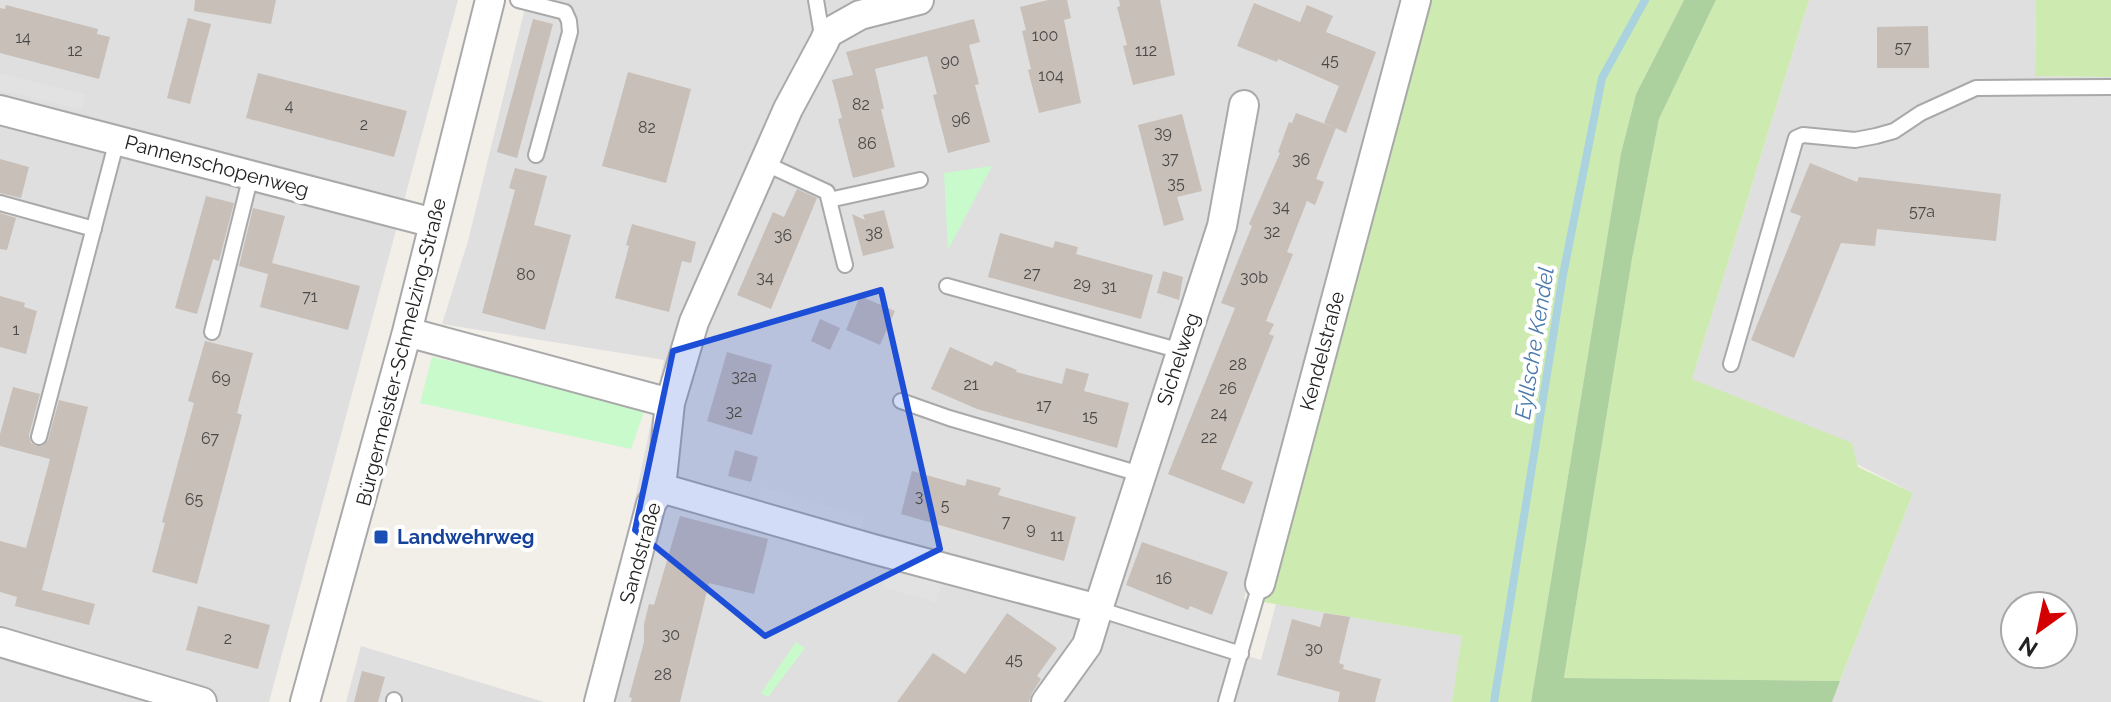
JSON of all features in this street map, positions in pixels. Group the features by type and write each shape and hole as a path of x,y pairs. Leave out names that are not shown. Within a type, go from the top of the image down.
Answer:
{"street":[{"name":"Bürgermeister-Schmelzing-Straße","path":"305,702 407,332 490,0"},
{"name":"Sandstraße","path":"599,702 651,504 661,488 670,403 694,322 788,109 828,33 860,15 919,0"},
{"name":"Kendelstraße","path":"1260,584 1416,0"},
{"name":"Sichelweg","path":"1046,702 1087,645 1222,226 1244,105"},
{"name":"Pannenschopenweg","path":"0,110 434,223"},
{"path":"407,332 670,403"},
{"path":"661,488 1098,609"},
{"path":"0,642 202,702"}],"lane":[{"path":"518,0 565,12 569,21 570,32 536,155"},
{"path":"816,0 824,42"},
{"path":"1731,364 1796,138 1803,135 1855,140 1894,131 1921,113 1976,88 2111,87"},
{"path":"39,437 117,140"},
{"path":"764,163 827,192 845,265"},
{"path":"212,332 251,175"},
{"path":"829,200 920,180"},
{"path":"0,203 94,229"},
{"path":"947,286 1181,351"},
{"path":"901,401 1140,474"},
{"name":"Kendelstraße","path":"1226,702 1260,584"},
{"path":"1098,609 1241,654"}],"highlighted area":[{"path":"881,290 940,549 765,636 635,530 673,351"}],"shaded area":[{"path":"0,0 458,0 269,702 0,702"},
{"path":"527,0 1406,0 1244,599 1263,602 1248,656 1261,660 1276,604 1463,636 1452,702 593,702 664,360 442,324 468,241"},
{"path":"1809,0 2036,0 2035,76 2111,77 2111,702 1832,702 1913,493 1692,379"},
{"path":"0,73 86,95 82,110 0,90"},
{"path":"762,487 864,517 858,538 756,507"},
{"path":"887,567 942,582 936,602 882,587"},
{"path":"361,646 544,702 346,702"}],"green space":[{"path":"1428,0 1684,0 1636,94 1621,153 1531,702 1452,702 1462,636 1263,602"},
{"path":"1684,0 1716,0 1659,119 1632,259 1564,678 1840,681 1832,702 1531,702 1621,153 1636,94"},
{"path":"1716,0 1809,0 1692,379 1852,443 1858,467 1913,493 1840,681 1564,678 1632,259 1659,119"},
{"path":"2036,0 2111,0 2111,77 2035,76"},
{"path":"992,166 948,250 944,173"},
{"path":"432,357 646,406 631,449 420,403"},
{"path":"796,642 805,648 768,697 761,693"}],"building":[{"path":"195,0 276,0 271,24 194,11"},
{"path":"1048,0 1067,0 1071,18 1064,20 1081,103 1039,113 1028,70 1031,69 1020,7"},
{"path":"1119,0 1160,0 1175,75 1133,85 1123,46 1127,45 1117,7 1120,6"},
{"path":"1254,3 1300,22 1307,5 1333,16 1326,32 1376,52 1346,133 1324,123 1339,86 1278,59 1277,62 1237,46"},
{"path":"6,5 98,29 97,34 110,37 99,79 0,53 0,8 5,9"},
{"path":"188,18 211,24 190,104 167,98"},
{"path":"533,19 553,24 517,158 497,152"},
{"path":"974,19 980,42 969,45 979,84 975,85 990,142 948,153 927,56 875,69 895,167 853,178 832,80 853,75 846,52"},
{"path":"1928,26 1929,68 1877,68 1877,27"},
{"path":"628,72 691,89 666,183 602,166"},
{"path":"258,73 407,111 394,157 246,118"},
{"path":"1296,113 1336,128 1316,179 1324,182 1315,205 1307,201 1287,252 1293,254 1266,321 1274,324 1269,334 1274,336 1221,469 1253,482 1244,504 1168,474 1235,308 1221,303 1252,226 1249,224 1280,153 1289,122 1292,123"},
{"path":"1182,114 1202,191 1177,197 1184,220 1164,226 1138,125"},
{"path":"0,159 29,167 21,198 0,193"},
{"path":"1810,163 1857,182 1859,177 2001,194 1996,241 1877,229 1875,246 1841,243 1794,358 1751,340 1801,216 1790,212"},
{"path":"515,168 547,176 534,225 571,235 545,330 482,313 515,190 509,188"},
{"path":"797,189 817,198 771,309 737,295 773,212 784,217"},
{"path":"206,196 234,203 219,261 213,259 197,314 175,308"},
{"path":"253,208 285,216 272,263 360,286 348,330 260,307 268,274 239,266"},
{"path":"884,210 894,248 863,256 852,214 865,220 863,215"},
{"path":"0,213 16,218 7,250 0,249"},
{"path":"632,224 696,242 691,263 682,261 669,312 615,298"},
{"path":"1000,233 1053,248 1055,241 1078,247 1076,254 1153,275 1141,319 988,277"},
{"path":"1163,271 1183,277 1179,300 1157,293"},
{"path":"0,296 25,303 24,307 37,311 26,354 0,347"},
{"path":"860,296 895,311 880,345 846,330"},
{"path":"820,319 840,328 830,350 811,341"},
{"path":"205,341 253,353 237,413 242,415 197,584 152,572 194,403 188,401"},
{"path":"950,347 992,366 995,361 1016,372 1062,384 1066,368 1089,374 1084,391 1129,403 1117,448 977,409 931,389"},
{"path":"727,352 772,365 752,435 707,421"},
{"path":"13,387 40,394 29,435 31,443 36,446 42,446 48,440 59,400 88,407 42,590 95,604 89,625 15,606 17,597 0,592 0,541 26,548 50,459 0,446 0,434"},
{"path":"735,450 758,457 751,482 728,476"},
{"path":"912,471 965,486 967,479 1001,488 998,495 1076,517 1064,561 901,514"},
{"path":"680,516 768,539 754,594 709,583 680,702 631,702 632,698 629,697 644,642 649,604 654,605"},
{"path":"1142,542 1228,572 1212,615 1190,606 1188,610 1126,585"},
{"path":"198,606 270,625 258,669 186,650"},
{"path":"1007,613 1057,648 1037,676 1041,679 1029,702 897,702 933,653 965,674"},
{"path":"1324,613 1350,617 1339,663 1344,665 1343,669 1381,679 1375,702 1338,702 1340,692 1277,675 1292,619 1320,627"},
{"path":"362,671 385,677 378,702 354,702"}],"waterway":[{"name":"Eyllsche Kendel","path":"1494,702 1563,275 1602,78 1645,0"}],"place":[{"name":"Landwehrweg","path":"381,537"}]}
